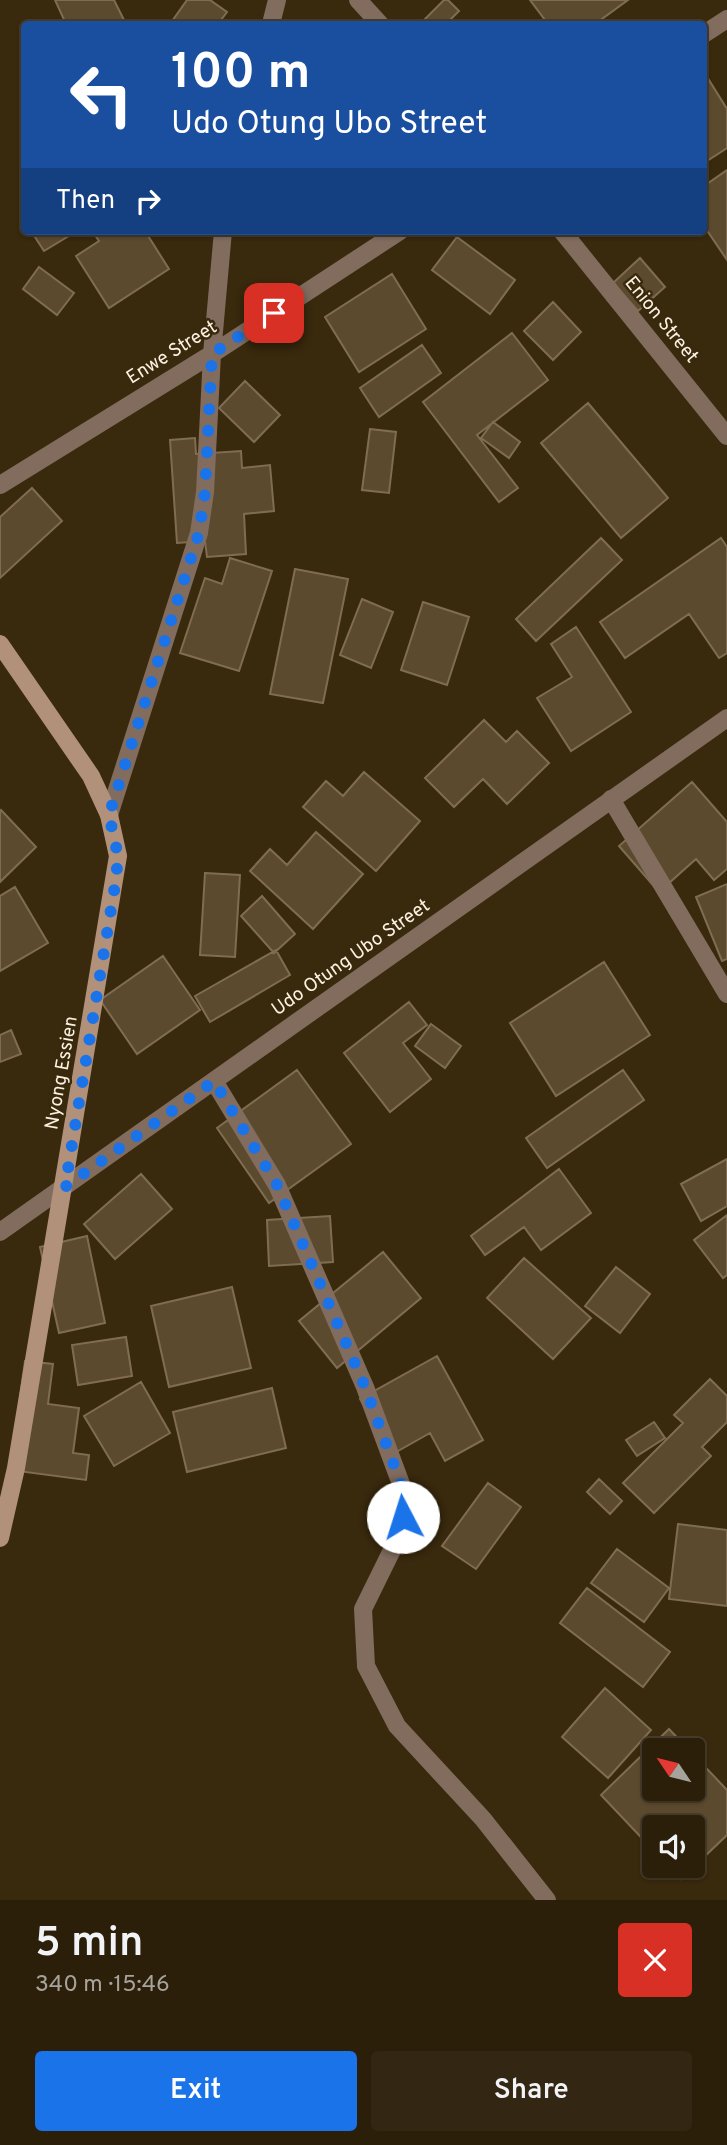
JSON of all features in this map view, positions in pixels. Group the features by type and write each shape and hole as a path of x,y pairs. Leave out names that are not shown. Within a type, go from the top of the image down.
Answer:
{"street":[{"path":"272,21 277,0"},
{"path":"358,0 377,21"},
{"path":"707,32 727,19"},
{"path":"109,815 199,533 205,492 212,354 223,235"},
{"name":"Enwe Street","path":"0,485 212,354 394,235"},
{"name":"Enion Street","path":"565,235 727,436"},
{"name":"Nyong Essien","path":"0,644 91,776 109,815 118,856 65,1187 16,1468 0,1538"},
{"name":"Udo Otung Ubo Street","path":"0,1232 727,718"},
{"path":"611,799 727,995"},
{"path":"214,1081 277,1185 365,1387 401,1484 403,1517 394,1546 363,1609 366,1666 397,1726 483,1819 547,1900"}],"building":[{"path":"55,0 114,0 124,21 65,21"},
{"path":"187,0 210,0 227,12 220,21 172,21"},
{"path":"444,0 448,0 459,11 449,21 423,21"},
{"path":"530,0 628,0 599,21 546,21"},
{"path":"707,77 727,109 727,148 707,161"},
{"path":"727,170 727,260 707,230 707,184"},
{"path":"34,235 70,235 44,251"},
{"path":"95,235 148,235 169,269 109,308 76,256 99,241"},
{"path":"457,237 515,280 490,314 432,270"},
{"path":"640,258 665,287 638,311 613,283"},
{"path":"39,267 74,293 57,315 23,289"},
{"path":"392,274 426,329 359,372 325,317"},
{"path":"553,302 581,332 553,360 524,331"},
{"path":"512,333 548,380 477,435 518,488 499,502 423,402"},
{"path":"422,345 441,373 379,417 360,388"},
{"path":"245,381 280,415 254,442 219,408"},
{"path":"588,403 668,498 621,538 541,443"},
{"path":"493,422 520,442 509,458 481,438"},
{"path":"370,429 396,432 389,493 362,490"},
{"path":"195,438 196,454 241,451 242,468 270,465 274,511 244,514 246,554 207,557 205,541 177,543 170,440"},
{"path":"32,488 62,521 0,578 0,517"},
{"path":"601,538 622,560 536,641 516,619"},
{"path":"721,538 727,547 727,653 719,658 689,614 625,658 600,622"},
{"path":"230,558 272,571 239,671 180,653 205,578 222,584"},
{"path":"295,569 348,579 323,703 270,694"},
{"path":"362,599 393,612 371,668 340,655"},
{"path":"423,602 469,617 447,685 401,670"},
{"path":"576,627 631,712 571,751 537,698 572,677 551,644"},
{"path":"484,720 506,742 517,731 549,763 507,804 483,779 454,807 425,778"},
{"path":"364,772 420,821 376,871 303,807 326,781 343,796"},
{"path":"692,782 727,822 727,869 714,880 696,859 659,892 619,846"},
{"path":"0,811 36,847 0,882"},
{"path":"316,832 363,874 313,929 250,871 270,849 287,865"},
{"path":"205,873 240,875 235,957 200,955"},
{"path":"727,884 727,959 722,961 696,897"},
{"path":"15,887 48,943 0,971 0,896"},
{"path":"262,896 295,934 274,953 241,916"},
{"path":"276,950 290,975 210,1022 195,996"},
{"path":"163,956 200,1010 137,1054 100,1000"},
{"path":"604,962 650,1035 556,1096 510,1023"},
{"path":"409,1002 427,1025 403,1043 431,1079 390,1112 344,1053"},
{"path":"431,1024 461,1046 445,1068 415,1046"},
{"path":"11,1030 21,1054 0,1062 0,1035"},
{"path":"297,1070 351,1144 269,1203 217,1128"},
{"path":"623,1070 644,1100 547,1168 526,1138"},
{"path":"727,1159 727,1206 701,1221 681,1184"},
{"path":"559,1169 591,1213 541,1250 524,1227 485,1255 471,1236"},
{"path":"141,1174 172,1209 115,1259 84,1224"},
{"path":"727,1215 727,1275 723,1278 694,1240"},
{"path":"330,1216 333,1262 269,1266 267,1220"},
{"path":"87,1236 105,1323 59,1333 40,1247"},
{"path":"383,1252 421,1298 337,1368 299,1321"},
{"path":"524,1258 591,1318 553,1359 487,1298"},
{"path":"616,1267 650,1294 620,1333 585,1306"},
{"path":"232,1287 251,1368 169,1387 151,1306"},
{"path":"126,1337 132,1376 78,1385 72,1345"},
{"path":"437,1356 483,1440 445,1461 430,1433 391,1455 360,1399"},
{"path":"25,1361 53,1364 48,1404 79,1408 73,1453 89,1455 86,1480 10,1470"},
{"path":"710,1379 727,1396 727,1422 702,1447 711,1456 654,1513 623,1483 683,1423 674,1415"},
{"path":"141,1382 170,1433 114,1466 84,1416"},
{"path":"272,1388 286,1448 187,1472 173,1412"},
{"path":"654,1422 665,1438 637,1456 626,1440"},
{"path":"599,1479 622,1501 610,1514 587,1492"},
{"path":"488,1483 521,1507 476,1569 442,1546"},
{"path":"678,1524 727,1530 727,1606 669,1599"},
{"path":"617,1549 669,1588 644,1622 591,1583"},
{"path":"587,1588 670,1652 643,1687 560,1623"},
{"path":"605,1688 651,1730 608,1778 562,1737"},
{"path":"669,1729 678,1738 660,1738"},
{"path":"642,1755 642,1801 705,1801 705,1767 727,1790 727,1835 705,1856 705,1815 642,1815 642,1838 601,1795"}],"route":[{"path":"274,313 212,354 205,492 199,533 109,815 118,856 116,879 65,1187 214,1081 277,1185 365,1387 401,1484 403,1517"}]}
